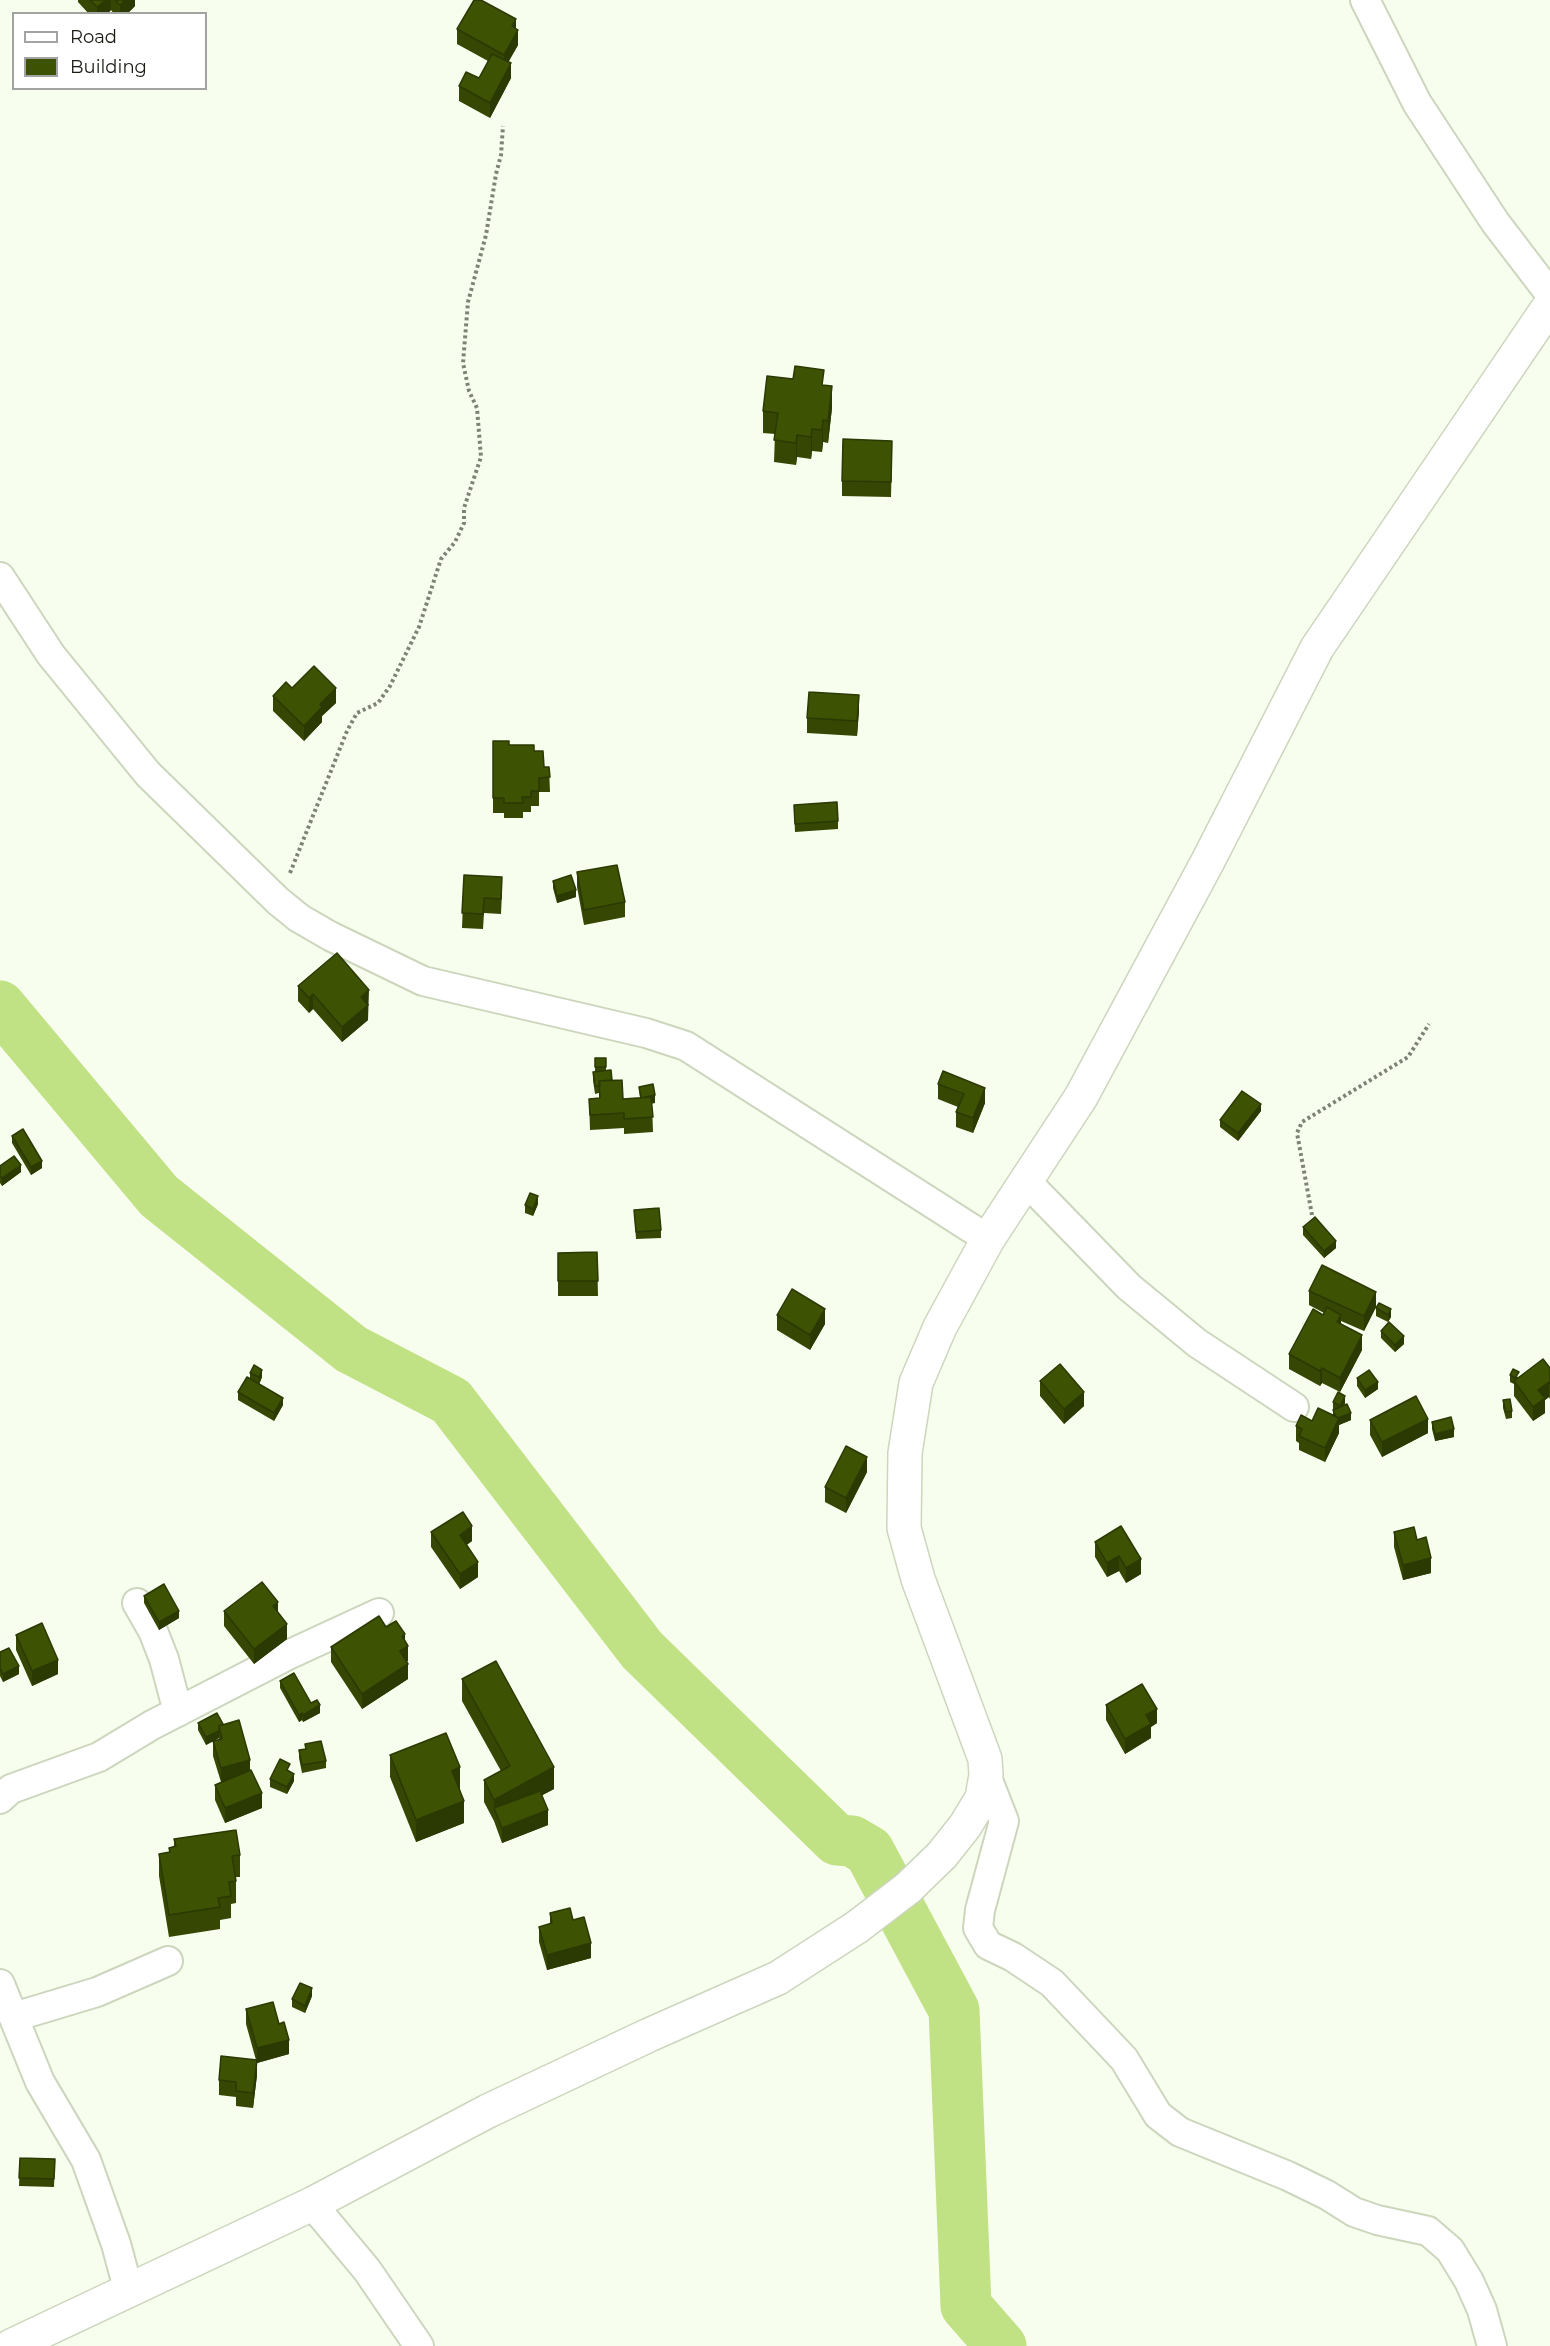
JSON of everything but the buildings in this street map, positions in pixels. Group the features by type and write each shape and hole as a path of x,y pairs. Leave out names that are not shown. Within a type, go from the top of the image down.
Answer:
{"main road":[{"path":"11,2346 312,2204 489,2111 649,2035 778,1978 857,1927 908,1888 942,1855 965,1826 982,1798 986,1775 985,1759 918,1579 904,1528 904,1453 916,1383 940,1327 988,1239 1081,1097 1209,861 1317,648 1550,305"}],"street":[{"path":"1365,0 1417,103 1495,222 1550,294"},
{"path":"0,577 51,655 147,774 278,901 299,918 330,936 423,981 646,1033 686,1046 988,1239"},
{"path":"1025,1180 1129,1287 1197,1343 1294,1407"},
{"path":"137,1603 153,1630 164,1659 178,1712"},
{"path":"0,1799 11,1789 99,1757 178,1712 288,1655 379,1613"},
{"path":"986,1775 1004,1821 980,1910 978,1928 988,1945 1013,1957 1052,1983 1124,2059 1158,2115 1180,2132 1288,2176 1327,2195 1354,2212 1377,2220 1428,2231 1450,2250 1469,2281 1482,2310 1492,2346"},
{"path":"14,2017 97,1992 168,1961"},
{"path":"0,1984 40,2082 86,2160 116,2244 129,2292"},
{"path":"312,2204 367,2270 418,2346"}],"path":[{"path":"278,901 347,731 357,713 378,703 390,686 419,627 441,559 455,542 464,524 464,508 481,457 477,408 469,391 463,363 468,302 486,235 501,155 503,126"},
{"path":"1312,1215 1297,1133 1302,1122 1408,1058 1429,1024"}],"waterway":[{"path":"0,1006 159,1196 351,1349 451,1401 642,1650 837,1840 852,1841 869,1851 954,2010 966,2306 1001,2346"}]}
